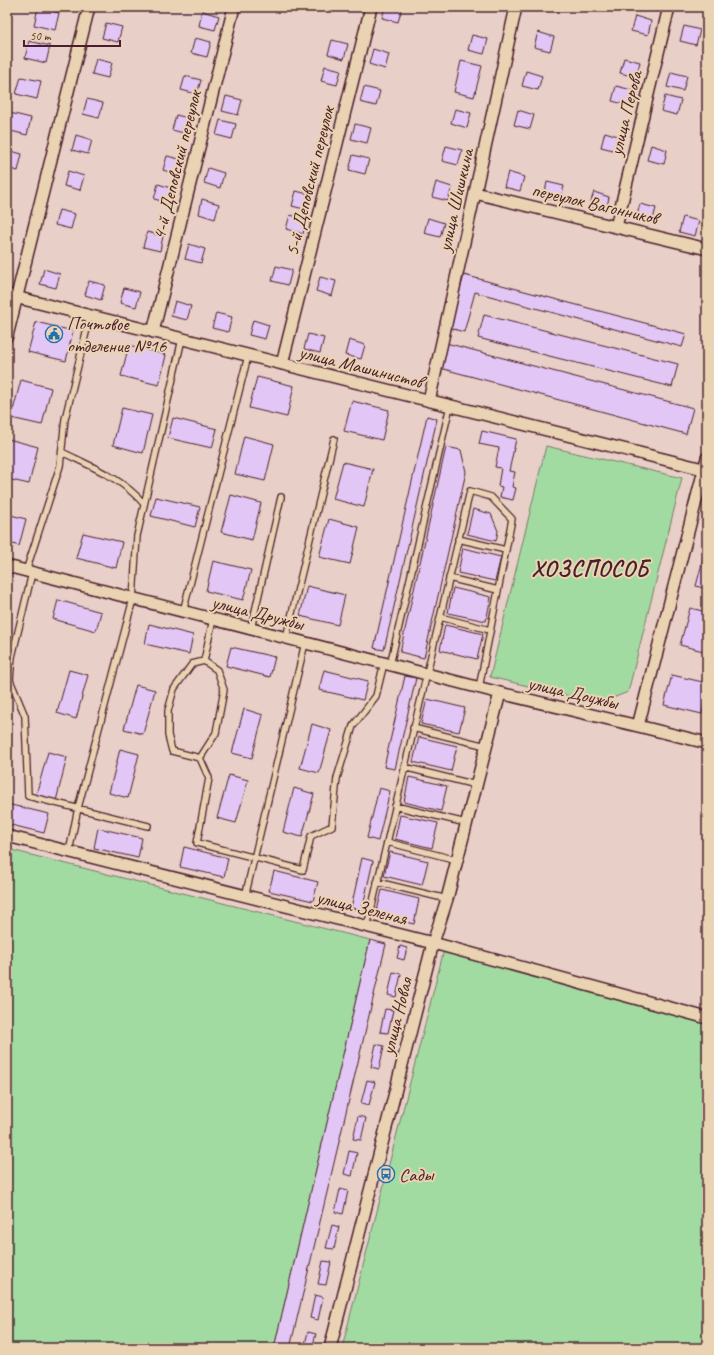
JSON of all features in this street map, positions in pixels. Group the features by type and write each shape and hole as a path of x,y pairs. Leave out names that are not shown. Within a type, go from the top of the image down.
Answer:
{"street":[{"path":"7,336 11,297 89,7"},
{"name":"4-й Деповский переулок","path":"154,332 234,7"},
{"name":"5-й Деповский переулок","path":"282,364 371,7"},
{"name":"улица Шишкина","path":"429,401 516,7"},
{"name":"улица Перова","path":"616,227 669,7"},
{"name":"переулок Вагонников","path":"475,193 707,249"},
{"name":"улица Машинистов","path":"11,297 706,470"},
{"path":"707,458 706,470 684,545 638,726 707,743"},
{"name":"улица Дружбы","path":"7,566 500,693"},
{"name":"улица Доужбы","path":"500,693 638,726"},
{"name":"улица Новая","path":"330,1348 433,943 447,900 500,693"},
{"name":"улица Зеленая","path":"7,836 433,943 707,1018"}],"lane":[{"path":"90,316 65,419 60,466 30,572 12,658 10,680 25,716 28,796 148,826"},
{"path":"69,852 78,808 133,599 137,536 182,339"},
{"path":"183,612 248,356"},
{"path":"200,758 209,778 197,843 303,870 311,836 332,826 337,778 353,726 376,696 387,664 450,406"},
{"path":"286,638 334,439"},
{"path":"62,452 118,480 134,493 144,504"},
{"path":"367,927 470,491 491,497 512,519 479,688"},
{"path":"251,629 282,496"},
{"path":"458,539 506,550"},
{"path":"449,578 498,590"},
{"path":"440,617 490,630"},
{"path":"204,661 213,619"},
{"path":"245,897 305,643"},
{"path":"204,661 218,670 224,690 216,733 200,758 172,751 168,735 168,711 174,689 192,664 204,661"},
{"path":"413,728 486,746"},
{"path":"404,767 476,785"},
{"path":"395,806 466,823"},
{"path":"386,842 457,860"},
{"path":"377,882 447,900"}],"green space":[{"path":"546,446 682,478 628,692 600,703 490,677"},
{"path":"7,849 370,940 274,1348 19,1348 7,1345"},
{"path":"445,946 707,1012 707,1348 342,1348"}],"building":[{"path":"342,7 356,7 355,11"},
{"path":"385,7 402,8 398,22 382,18"},
{"path":"545,7 560,7 559,11"},
{"path":"38,8 59,13 55,30 34,25"},
{"path":"202,11 219,16 215,30 199,26"},
{"path":"635,16 651,21 648,35 631,31"},
{"path":"106,23 122,27 118,42 102,38"},
{"path":"684,26 700,30 696,45 680,41"},
{"path":"538,32 554,37 550,51 534,47"},
{"path":"472,35 488,39 484,54 468,50"},
{"path":"195,38 211,42 207,57 191,53"},
{"path":"332,40 348,44 344,59 328,54"},
{"path":"29,41 50,46 46,63 25,58"},
{"path":"373,49 389,54 385,69 369,64"},
{"path":"624,58 640,62 636,77 620,73"},
{"path":"96,59 112,63 108,78 92,74"},
{"path":"461,61 482,66 474,97 454,92"},
{"path":"325,66 341,70 337,85 321,81"},
{"path":"526,71 542,76 538,90 522,86"},
{"path":"671,72 687,76 683,91 667,87"},
{"path":"185,76 201,80 197,94 181,90"},
{"path":"21,77 41,81 37,99 16,94"},
{"path":"616,86 632,90 628,105 612,101"},
{"path":"364,87 380,91 376,106 360,102"},
{"path":"226,96 242,100 238,115 222,111"},
{"path":"665,96 681,100 677,115 661,111"},
{"path":"87,99 103,103 99,118 83,114"},
{"path":"455,109 471,113 467,128 451,123"},
{"path":"518,110 534,115 530,129 514,125"},
{"path":"10,113 31,118 27,135 7,130"},
{"path":"176,115 192,119 188,134 172,130"},
{"path":"220,120 236,124 232,139 216,135"},
{"path":"355,124 371,128 367,143 351,139"},
{"path":"605,132 621,137 617,151 601,147"},
{"path":"76,135 92,140 88,154 72,150"},
{"path":"651,145 667,150 664,164 647,160"},
{"path":"446,146 462,150 458,165 442,161"},
{"path":"7,150 22,154 18,171 7,168"},
{"path":"353,155 369,159 365,174 349,170"},
{"path":"167,156 183,160 179,175 163,170"},
{"path":"208,168 224,173 220,188 204,183"},
{"path":"68,171 84,176 80,190 64,186"},
{"path":"508,172 524,177 520,191 504,187"},
{"path":"436,182 452,187 448,201 432,197"},
{"path":"547,182 564,186 560,201 544,197"},
{"path":"158,184 174,189 170,203 154,199"},
{"path":"296,191 312,195 308,210 292,206"},
{"path":"594,192 609,197 606,211 589,207"},
{"path":"7,198 10,199 7,212"},
{"path":"202,199 219,204 215,219 199,214"},
{"path":"640,204 656,208 652,223 636,219"},
{"path":"59,210 75,214 71,229 55,225"},
{"path":"290,215 306,219 303,234 286,229"},
{"path":"683,217 699,221 695,236 679,232"},
{"path":"428,218 444,223 440,237 424,233"},
{"path":"147,232 163,236 160,251 143,247"},
{"path":"189,244 205,249 201,263 185,259"},
{"path":"276,266 292,270 288,285 272,281"},
{"path":"44,269 60,274 56,288 40,284"},
{"path":"464,275 686,334 682,347 475,292 464,332 450,328"},
{"path":"320,277 336,281 332,296 316,291"},
{"path":"89,281 105,285 101,300 85,295"},
{"path":"124,288 140,292 136,307 120,303"},
{"path":"175,301 191,306 187,320 171,316"},
{"path":"216,313 232,317 228,332 212,328"},
{"path":"484,315 678,364 672,387 478,338"},
{"path":"253,320 269,325 265,339 249,335"},
{"path":"36,322 73,331 66,361 28,352"},
{"path":"308,334 324,338 320,353 304,349"},
{"path":"349,340 365,345 361,359 345,355"},
{"path":"446,343 693,408 686,434 440,368"},
{"path":"129,345 166,355 159,385 121,376"},
{"path":"257,377 294,386 287,417 249,408"},
{"path":"21,380 51,388 42,425 11,418"},
{"path":"352,401 389,410 382,440 344,431"},
{"path":"122,408 152,415 143,453 113,445"},
{"path":"427,416 437,419 384,650 374,648"},
{"path":"173,418 217,429 212,448 168,438"},
{"path":"482,431 516,439 509,471 515,472 512,487 516,488 513,500 500,497 502,487 498,486 501,468 495,467 499,448 479,444"},
{"path":"244,436 274,444 265,481 235,474"},
{"path":"8,439 38,447 29,484 7,479"},
{"path":"446,447 461,450 466,472 424,658 400,652"},
{"path":"343,462 373,469 364,507 333,499"},
{"path":"231,495 261,503 252,540 221,532"},
{"path":"156,497 200,507 195,527 151,516"},
{"path":"473,509 491,514 498,531 496,541 467,534"},
{"path":"7,514 26,519 19,546 7,542"},
{"path":"329,519 359,527 350,564 319,557"},
{"path":"83,533 122,542 116,568 76,558"},
{"path":"463,548 501,557 495,581 458,573"},
{"path":"706,548 707,549 707,589 696,586"},
{"path":"213,561 251,570 243,600 206,591"},
{"path":"307,586 345,595 338,625 300,616"},
{"path":"453,588 491,597 486,621 448,613"},
{"path":"58,600 101,612 96,631 53,619"},
{"path":"690,608 707,612 707,652 680,645"},
{"path":"149,624 193,635 189,654 145,644"},
{"path":"445,625 483,634 477,659 440,650"},
{"path":"231,647 275,657 270,677 226,666"},
{"path":"69,670 88,675 76,719 57,713"},
{"path":"324,670 368,681 363,700 319,690"},
{"path":"672,675 707,683 707,693 702,714 664,705"},
{"path":"405,676 416,678 395,769 384,767"},
{"path":"136,685 155,690 143,734 124,729"},
{"path":"427,699 465,708 459,732 421,724"},
{"path":"244,709 263,715 252,758 232,753"},
{"path":"312,724 331,730 319,773 300,768"},
{"path":"419,737 457,746 451,771 413,762"},
{"path":"120,749 139,754 128,798 109,793"},
{"path":"48,752 67,757 56,801 36,795"},
{"path":"229,775 248,780 236,823 217,818"},
{"path":"409,777 447,786 441,811 404,802"},
{"path":"294,788 314,794 302,837 283,832"},
{"path":"379,788 390,791 378,841 367,838"},
{"path":"7,804 49,814 44,833 7,824"},
{"path":"400,815 438,823 432,848 395,839"},
{"path":"98,828 142,838 138,858 94,848"},
{"path":"184,847 228,858 224,877 180,867"},
{"path":"390,852 428,861 422,885 384,876"},
{"path":"362,858 373,861 362,910 351,908"},
{"path":"274,871 318,882 313,901 269,891"},
{"path":"382,890 419,899 414,924 376,915"},
{"path":"370,940 386,944 290,1348 274,1348"},
{"path":"400,946 407,948 404,960 397,958"},
{"path":"393,972 401,974 396,997 388,995"},
{"path":"385,1009 393,1010 388,1033 380,1032"},
{"path":"376,1044 384,1046 379,1069 371,1067"},
{"path":"367,1080 375,1082 369,1105 361,1103"},
{"path":"358,1116 366,1118 361,1140 353,1139"},
{"path":"349,1151 357,1153 352,1176 344,1174"},
{"path":"340,1189 348,1191 343,1214 335,1212"},
{"path":"332,1225 339,1227 334,1249 326,1248"},
{"path":"323,1261 331,1262 326,1285 318,1284"},
{"path":"315,1295 323,1297 318,1320 310,1318"},
{"path":"308,1332 316,1334 312,1348 304,1348"}],"place":[{"name":"Почтовое отделение №16","path":"54,334"},
{"name":"Сады","path":"386,1174"}],"district":[{"name":"ХОЗСПОСОБ","path":"590,568"}]}
